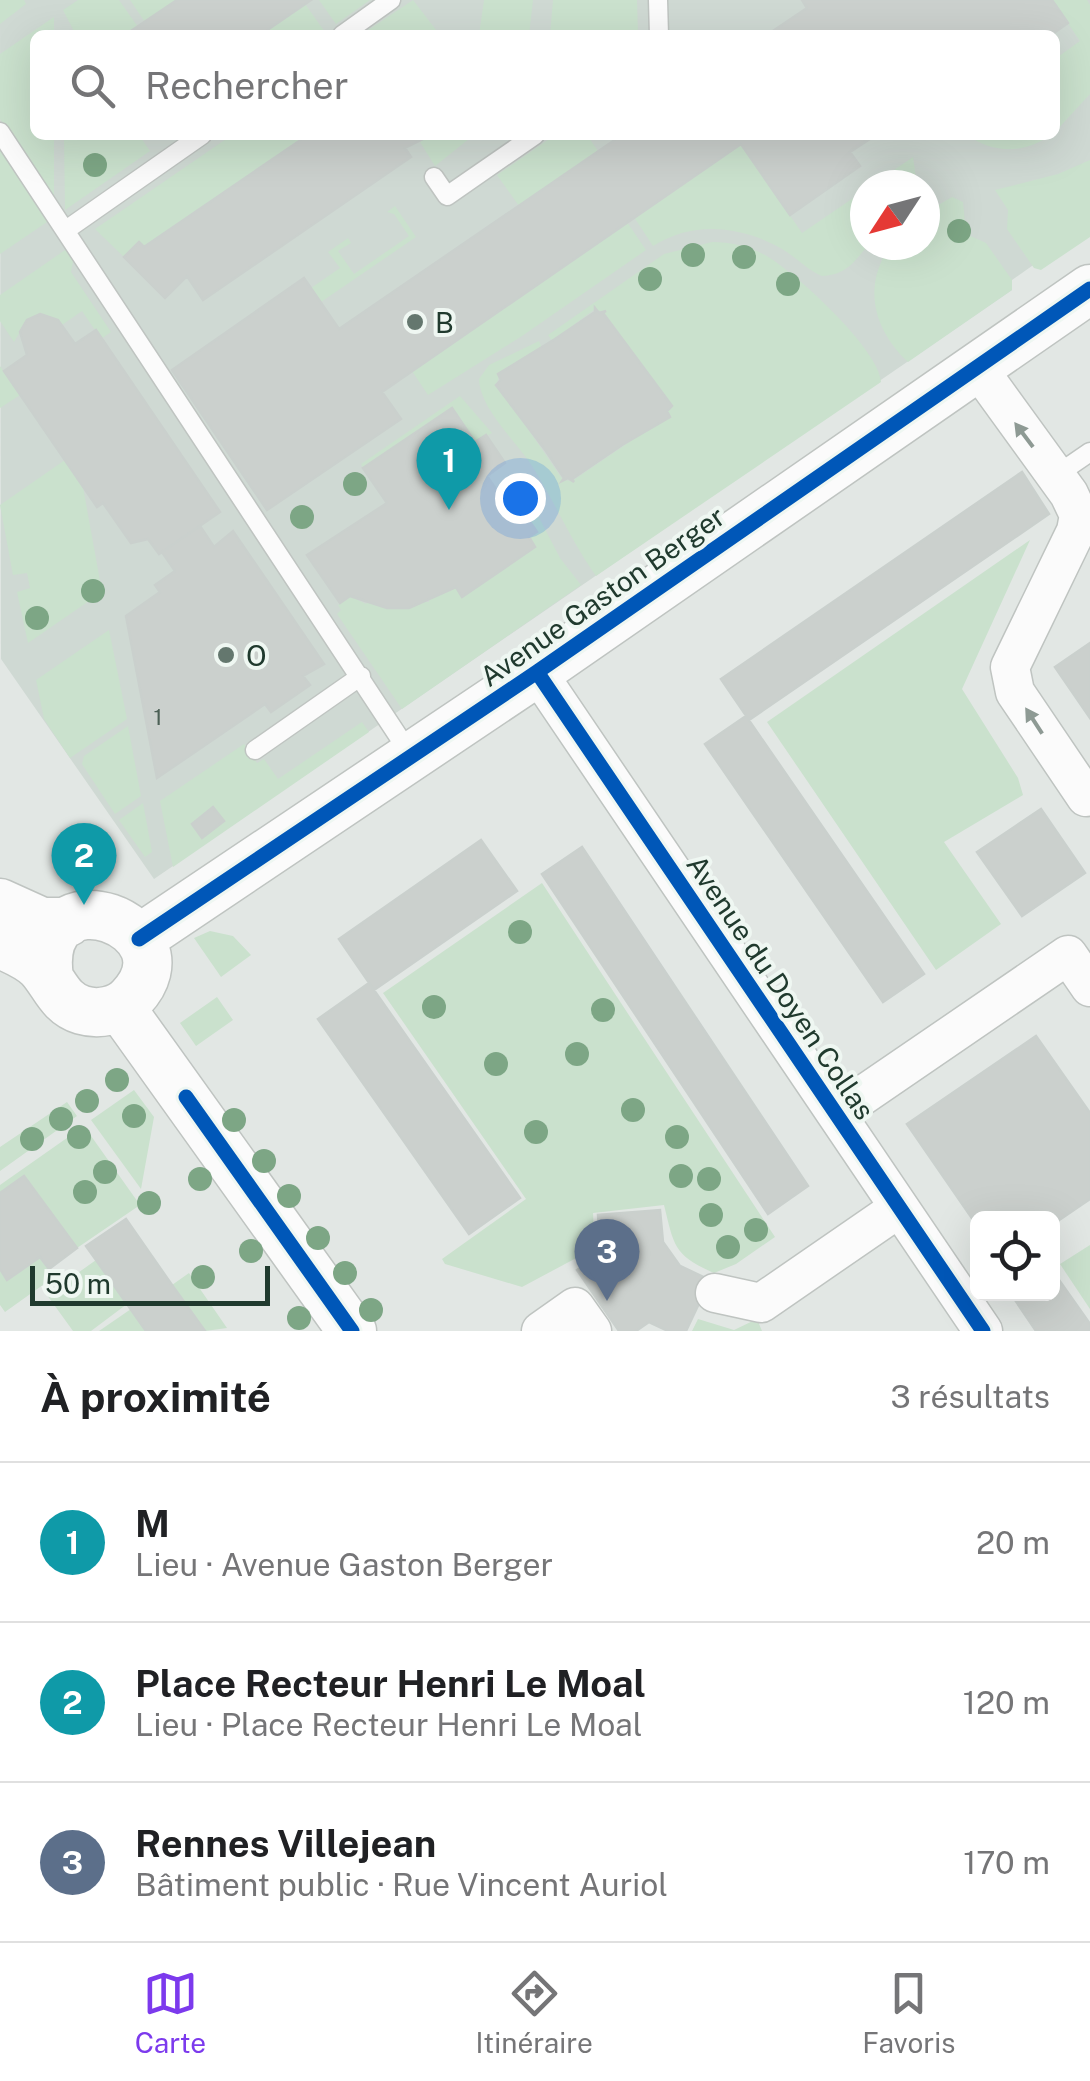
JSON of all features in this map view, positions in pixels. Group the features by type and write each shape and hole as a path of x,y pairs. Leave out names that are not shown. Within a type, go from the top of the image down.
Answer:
{"street":[{"name":"Avenue Gaston Berger","path":"139,940 537,672 1090,289"},
{"path":"977,367 1079,515 1076,530 1010,668 1015,692 1089,798"},
{"name":"Avenue du Doyen Collas","path":"537,672 983,1331"},
{"path":"0,903 42,922 68,922"},
{"path":"0,944 27,957 55,991 78,1009 107,1012 132,997 145,970 139,940 120,920 108,915 80,916 68,922 49,947 48,978"},
{"path":"836,1113 1079,948 1090,987"},
{"path":"120,1007 352,1331"},
{"path":"715,1294 761,1303 899,1208"},
{"path":"541,1331 575,1308 592,1331"}],"lane":[{"path":"349,30 391,0"},
{"path":"658,0 659,30"},
{"path":"0,132 410,754"},
{"path":"66,230 195,140"},
{"path":"434,177 447,196 527,140"},
{"path":"1055,476 1090,452"},
{"path":"255,750 361,676"}],"shaded area":[{"path":"0,0 1090,0 1090,225 1012,280 1012,290 154,879 1,659"}],"green space":[{"path":"0,0 24,0 26,4 0,24"},
{"path":"78,0 119,0 138,27 73,30 63,10"},
{"path":"130,0 177,0 145,22"},
{"path":"319,0 370,0 336,24"},
{"path":"413,0 436,30 368,30"},
{"path":"484,0 533,0 530,30 480,30"},
{"path":"553,0 637,0 638,30 550,30"},
{"path":"1052,0 1087,0 1090,5 1090,94 1060,127 1060,55 1080,41"},
{"path":"305,4 324,30 267,30"},
{"path":"54,17 54,30 35,30"},
{"path":"30,33 30,140 54,140 54,198 0,119 0,54"},
{"path":"64,140 142,140 150,151 65,210"},
{"path":"225,140 301,140 144,247 139,243 124,257 95,229"},
{"path":"423,140 468,140 435,166 420,142"},
{"path":"548,140 590,140 598,151 519,206 497,175"},
{"path":"975,140 1043,140 1009,149"},
{"path":"741,144 802,233 850,200 850,260 855,260 837,273 822,276 767,241 718,229 685,232 653,246 634,217"},
{"path":"0,146 50,220 0,254"},
{"path":"913,157 915,170 894,170"},
{"path":"1090,160 1090,237 1041,270 1034,268 1007,229 1008,210 995,190 1058,174"},
{"path":"952,197 963,202 966,234 986,243 1012,280 1012,290 908,362 880,321 874,291 876,276 882,260 940,260 940,204"},
{"path":"395,206 416,237 321,302 311,288 340,268 328,252 348,238 351,243 338,251 354,274 409,236 394,214 387,212"},
{"path":"627,222 646,250 428,395 412,371"},
{"path":"712,242 759,252 795,277 852,332 877,368 881,382 596,576 532,466 485,402 479,379 489,365 539,341 542,348 499,375 497,384 563,480 572,481 669,415 603,312 595,309 552,341 548,335 664,254"},
{"path":"68,248 74,256 71,272 111,332 101,339 82,311 62,325 40,314 27,320 14,342 0,321 0,295"},
{"path":"0,366 20,395 0,408"},
{"path":"460,396 492,433 475,442 452,409 363,468 361,464"},
{"path":"65,460 83,487 102,592 28,643 17,592 30,588 27,573 13,575 0,505"},
{"path":"519,479 560,558 581,585 402,709 337,614 341,610 338,605 350,596 366,604 369,600 429,602 429,597 456,587 462,596 535,547 529,537 536,531 506,487"},
{"path":"1030,540 962,689 1018,778 1023,795 944,842 1001,924 936,970 767,722"},
{"path":"109,630 127,719 70,758 44,719 36,680"},
{"path":"362,722 369,732 173,867 160,801 244,744 257,763 264,759 278,779"},
{"path":"128,726 141,796 115,814 82,764 84,756"},
{"path":"143,803 152,852 145,857 119,820"},
{"path":"542,883 775,1237 736,1264 714,1273 690,1260 673,1239 664,1205 593,1213 595,1248 522,1287 445,1264 442,1259 526,1199 383,993"},
{"path":"210,931 233,936 251,955 221,977 194,938"},
{"path":"217,997 233,1020 196,1046 180,1023"},
{"path":"134,1090 154,1117 141,1189 91,1120"},
{"path":"67,1102 77,1116 0,1171 0,1147"},
{"path":"84,1126 140,1205 77,1248 24,1176 0,1193 0,1185"},
{"path":"1090,1245 1090,1309 1060,1264"},
{"path":"40,1257 54,1277 5,1312 0,1305 0,1269 8,1280"},
{"path":"96,1260 127,1304 91,1331 73,1331 47,1295"},
{"path":"189,1273 227,1328 205,1331 172,1285"},
{"path":"131,1309 146,1331 99,1331"},
{"path":"698,1319 734,1330 757,1319 762,1331 692,1331"}],"building":[{"path":"177,0 311,0 267,30 132,30"},
{"path":"802,0 1052,0 1068,23 1058,30 774,30 807,8"},
{"path":"301,140 421,140 405,148 411,157 203,300 187,276 165,298 124,257 139,242 144,247"},
{"name":"B","path":"615,140 868,140 850,152 860,166 790,215 741,144 382,392 401,419 267,510 172,370 304,278 339,329"},
{"path":"595,308 599,313 606,311 603,313 672,406 667,411 670,417 622,445 572,479 574,482 568,478 562,481 564,478 546,451 496,385 501,380 498,374 595,312"},
{"path":"40,314 58,320 75,344 96,330 220,512 159,554 148,539 131,543 103,503 97,507 4,371 27,355 20,332 27,320"},
{"path":"452,408 475,442 486,435 505,463 487,476 498,492 506,487 537,532 529,537 535,547 462,597 456,587 409,608 387,608 350,596 340,603 307,555 387,503 363,468"},
{"path":"1022,472 1049,514 749,720 721,679"},
{"name":"O","path":"200,526 214,547 233,531 324,664 303,676 310,685 271,712 265,704 157,778 126,616 160,592 155,585 175,571 162,552"},
{"path":"1090,643 1090,718 1055,667"},
{"path":"746,716 924,974 883,1002 705,744"},
{"path":"213,807 224,821 202,838 192,824"},
{"path":"1041,809 1085,873 1022,916 977,852"},
{"path":"481,840 517,891 374,990 339,939"},
{"path":"582,847 808,1186 768,1214 542,874"},
{"path":"369,983 520,1198 469,1234 318,1019"},
{"path":"1036,1036 1090,1113 1090,1199 1060,1220 1060,1211 970,1211 970,1215 907,1124"},
{"path":"24,1176 77,1248 49,1269 40,1257 7,1280 0,1269 0,1193"},
{"path":"660,1210 663,1242 680,1266 710,1280 686,1331 668,1331 649,1322 636,1331 619,1331 577,1270 601,1254 598,1215"},
{"path":"126,1219 205,1331 146,1331 86,1246"},
{"path":"1060,1281 1090,1324 1090,1331 1036,1331 1016,1301 1060,1301"}],"cycle path":[{"path":"139,939 537,672 1090,289"},
{"path":"537,672 983,1331"},
{"path":"186,1097 352,1331"}],"place":[{"name":"B","path":"415,322"},
{"name":"M","path":"449,510"},
{"name":"O","path":"226,655"},
{"name":"Place Recteur Henri Le Moal","path":"84,905"},
{"name":"Rennes Villejean","path":"607,1301"}]}
